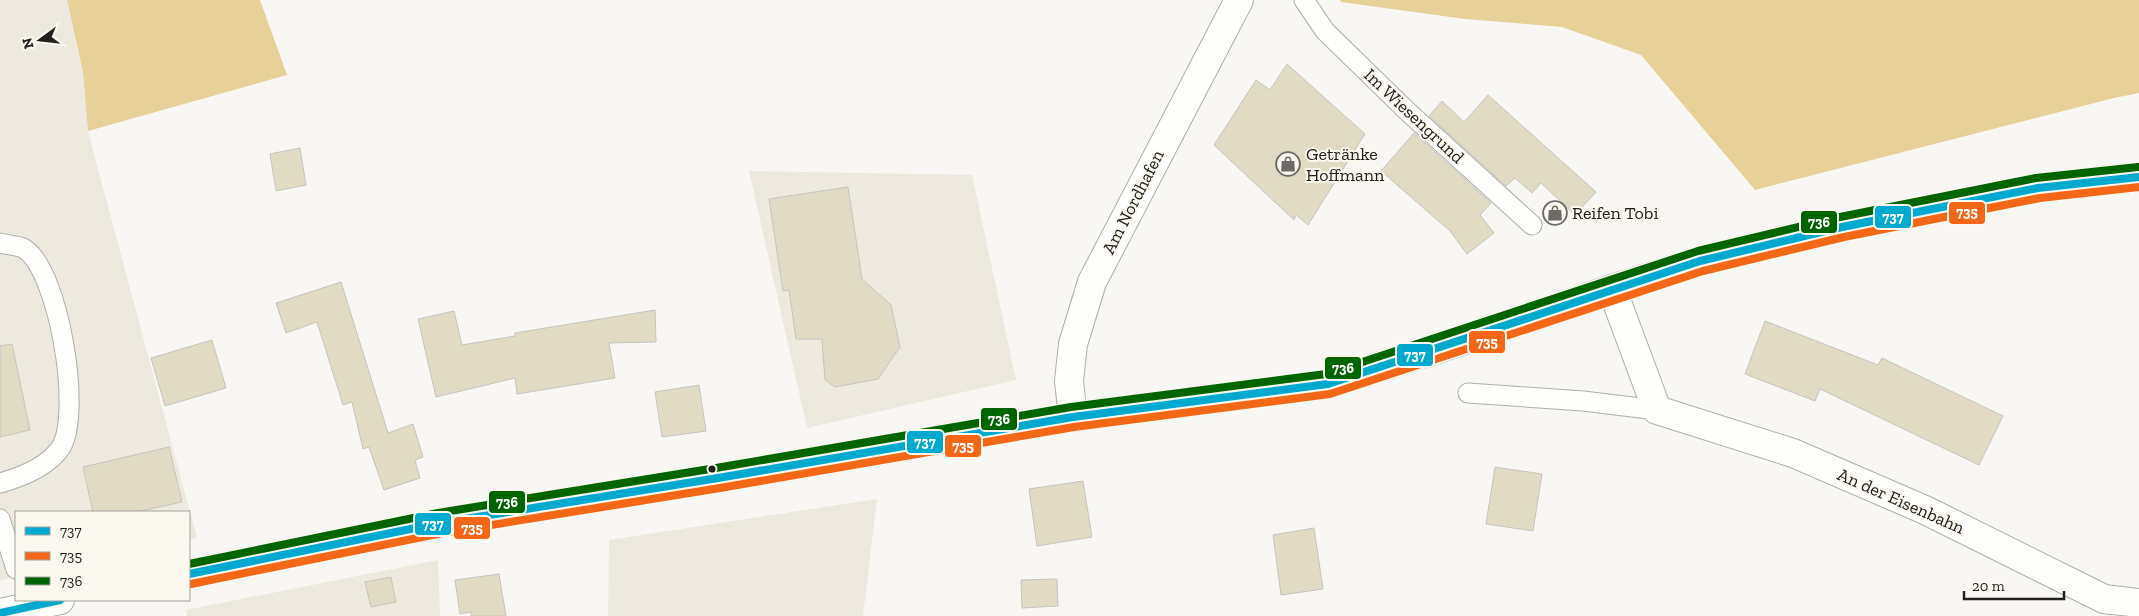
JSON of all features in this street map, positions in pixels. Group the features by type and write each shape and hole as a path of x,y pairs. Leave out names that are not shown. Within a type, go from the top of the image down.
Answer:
{"main road":[{"name":"Am Nordhafen","path":"1073,417 1069,381 1073,344 1092,282 1238,0"},
{"path":"190,574 440,523 723,478 1073,417 1328,384 1462,341 1612,288 1700,261 1842,227 2038,188 2139,177"},
{"path":"1612,288 1657,410"},
{"name":"An der Eisenbahn","path":"1657,410 1793,453 1925,510 2104,599 2139,603"},
{"path":"0,613 55,601"}],"lane":[{"name":"Im Wiesengrund","path":"1304,0 1325,31 1414,117 1532,225"},
{"path":"0,243 23,248 34,260 44,276 57,311 65,347 69,423 60,449 39,468 16,479 0,483"},
{"name":"An der Eisenbahn","path":"1468,393 1583,401 1657,410"},
{"path":"0,519 15,565"}],"shaded area":[{"path":"0,0 67,0 83,73 88,132 190,511 15,511 15,577 0,580"},
{"path":"67,0 260,0 287,75 88,131 83,72"},
{"path":"1340,0 2139,0 2139,93 1755,190 1641,55 1562,27 1465,19 1341,2"},
{"path":"749,171 972,175 1016,380 807,428"},
{"path":"877,499 863,616 608,616 609,540"},
{"path":"190,512 197,538 190,540"},
{"path":"438,560 440,616 187,616 186,610"}],"building":[{"path":"1287,64 1365,134 1308,225 1296,215 1294,220 1214,145 1256,80 1270,90"},
{"path":"1488,95 1596,192 1575,215 1541,183 1532,193 1515,178 1506,186 1429,116 1442,101 1464,122"},
{"path":"1414,133 1491,203 1480,215 1494,233 1467,254 1450,231 1381,171"},
{"path":"300,148 306,185 276,191 270,154"},
{"path":"848,187 862,279 891,305 900,347 878,379 835,387 825,380 822,339 796,339 789,290 783,291 769,199"},
{"path":"341,282 388,433 413,424 423,457 415,460 420,478 384,490 369,447 363,449 352,402 343,405 317,322 286,333 276,303"},
{"path":"655,310 656,342 609,343 615,378 517,394 515,378 436,397 418,319 454,311 462,345 515,336 515,333"},
{"path":"1765,321 1878,365 1882,358 2003,416 1979,465 1820,389 1815,401 1745,374"},
{"path":"212,340 226,388 165,406 151,358"},
{"path":"12,344 30,430 0,437 0,346"},
{"path":"699,385 706,431 662,437 655,392"},
{"path":"169,447 182,502 141,511 93,511 83,467"},
{"path":"1495,467 1542,474 1533,531 1486,524"},
{"path":"1083,481 1092,537 1037,546 1029,489"},
{"path":"1314,528 1323,589 1281,595 1273,535"},
{"path":"499,574 506,616 471,616 471,612 460,614 455,580"},
{"path":"391,577 396,602 371,607 365,582"},
{"path":"1057,579 1058,606 1022,608 1021,580"}],"transit line":[{"name":"736","path":"190,564 438,513 716,468 1071,407 1326,374 1698,251 1840,217 2036,178 2138,167"},
{"name":"737","path":"190,574 440,523 718,478 1073,417 1328,384 1700,261 1842,227 2038,188 2139,177"},
{"name":"735","path":"191,584 442,533 720,488 1074,427 1330,394 1703,271 1844,237 2040,198 2139,187"},
{"name":"737","path":"0,613 55,601"}],"place":[{"name":"Getränke Hoffmann","path":"1288,164"},
{"name":"Reifen Tobi","path":"1555,213"}]}
